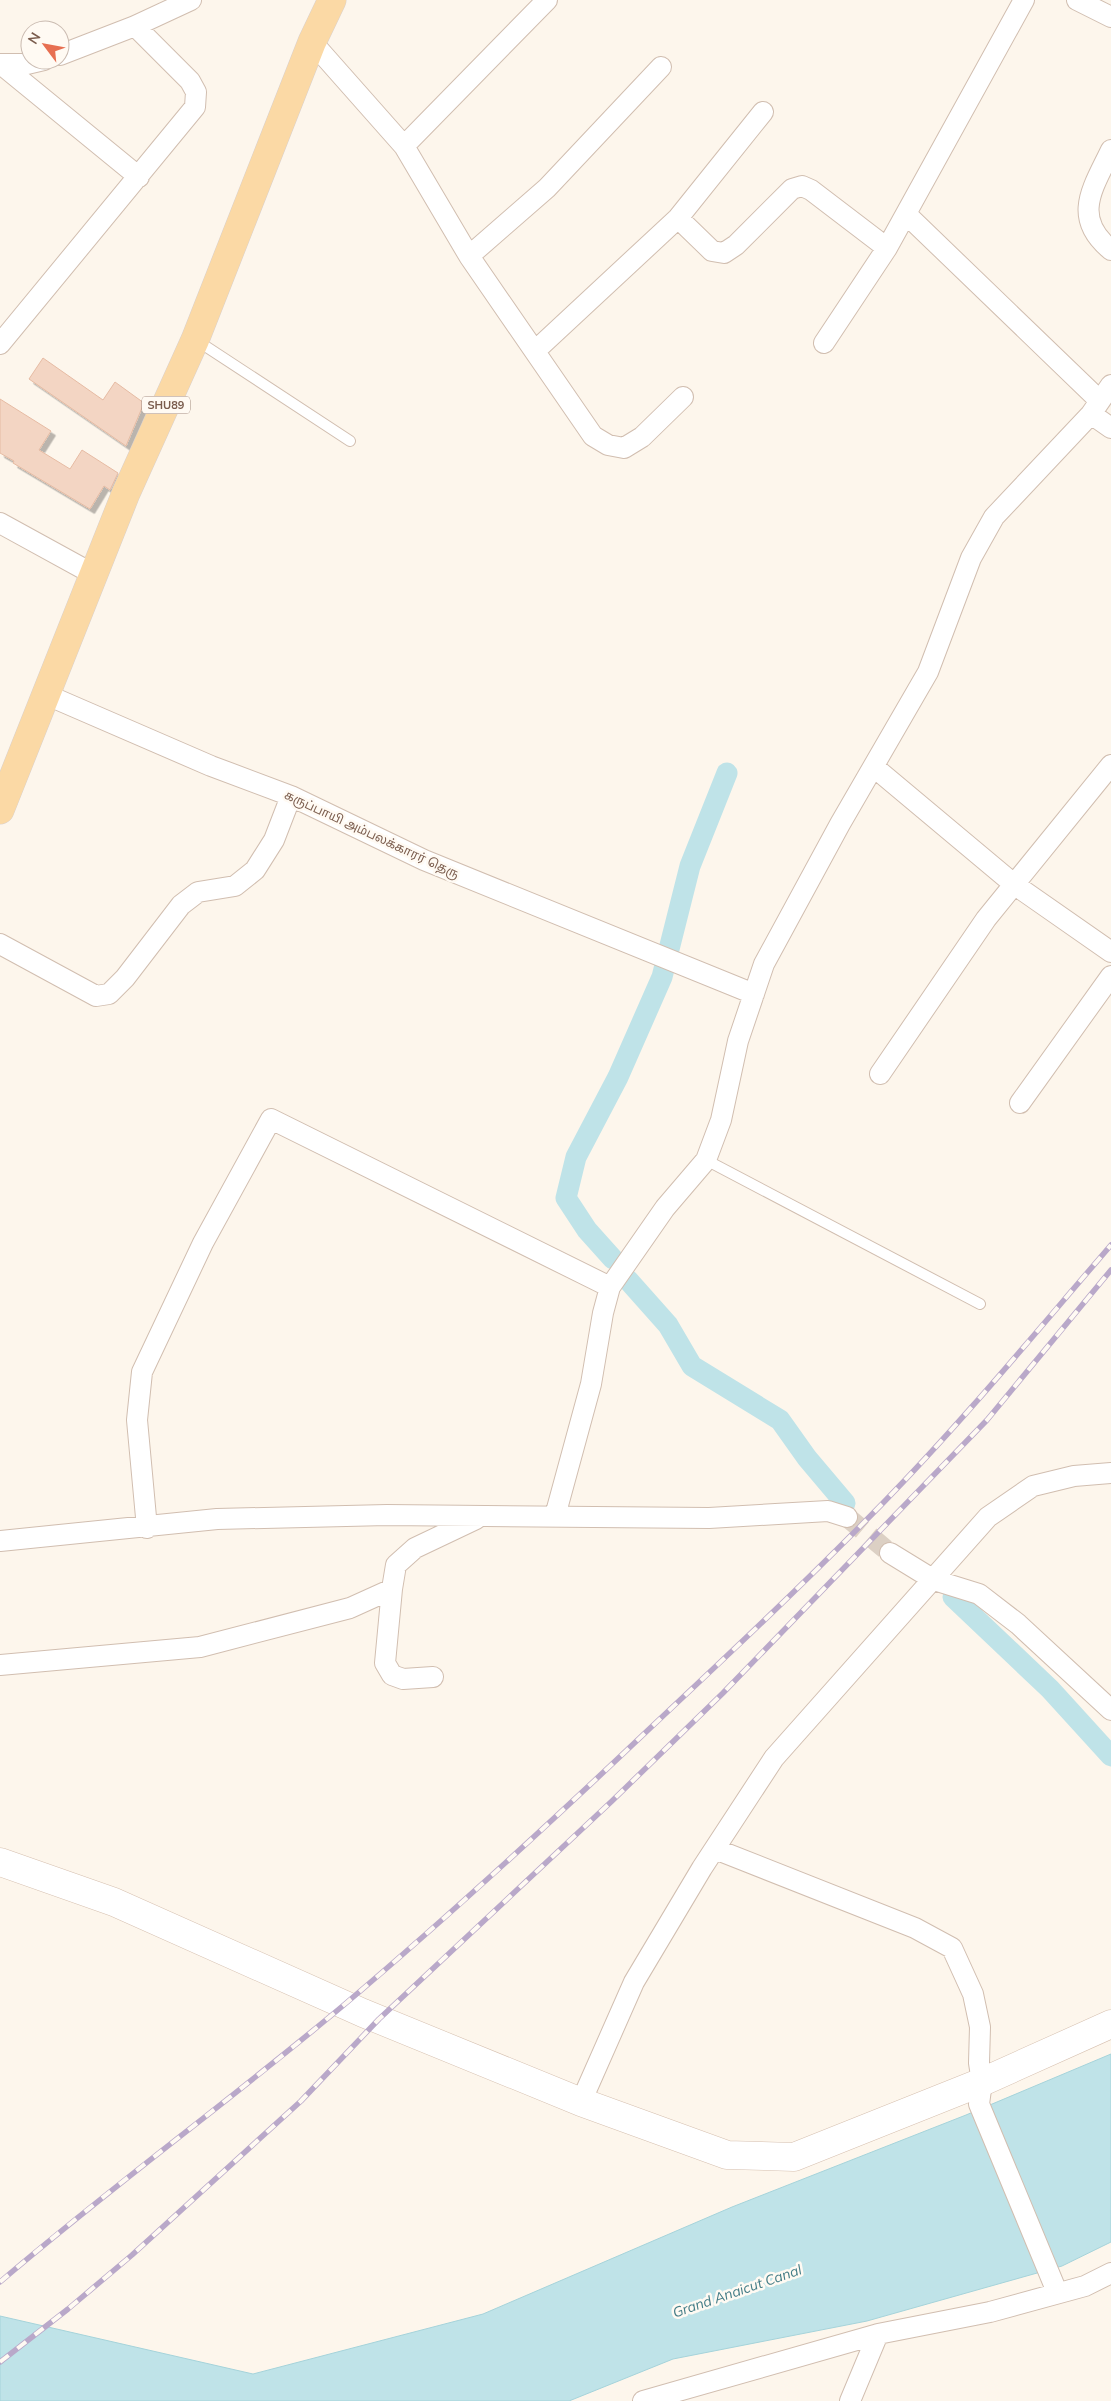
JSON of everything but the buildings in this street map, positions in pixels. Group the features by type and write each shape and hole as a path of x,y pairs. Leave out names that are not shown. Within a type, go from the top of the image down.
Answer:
{"main road":[{"name":"SHU89","path":"0,810 126,493 195,340 312,42 332,0"},
{"path":"0,1862 114,1902 364,2013 581,2102 726,2155 794,2157 980,2093 1111,2024"}],"street":[{"path":"70,51 135,26 191,0"},
{"path":"404,146 547,0"},
{"path":"824,344 887,248 1024,0"},
{"path":"1077,0 1111,18"},
{"path":"0,344 140,177 196,106 196,92 190,81 135,26"},
{"path":"312,42 404,146 469,256 593,436 608,445 624,448 642,437 683,398"},
{"path":"1,64 140,177"},
{"path":"1,64 20,64"},
{"path":"469,256 547,188 661,67"},
{"path":"535,351 678,218 763,112"},
{"path":"1111,150 1088,198 1088,220 1097,235 1111,250"},
{"path":"678,218 712,251 724,253 736,245 792,189 802,186 811,190 887,248"},
{"path":"906,214 1101,400 1111,428"},
{"path":"555,1516 591,1384 603,1313 610,1287 665,1208 706,1160 721,1120 738,1041 764,964 840,824 928,672 971,558 994,517 1101,400"},
{"path":"0,523 93,574"},
{"name":"கருப்பாயி அம்பலக்காரர் தெரு","path":"47,695 211,766 291,796 424,860 754,994"},
{"path":"880,1074 986,919 1111,765"},
{"path":"874,767 1015,885 1111,952"},
{"path":"0,944 96,996 109,994 125,978 181,905 198,892 236,886 255,870 274,840 291,796"},
{"path":"1020,1103 1111,976"},
{"path":"147,1528 137,1420 142,1372 203,1243 271,1119 610,1287"},
{"path":"581,2102 634,1982 715,1849 774,1758 988,1517 1033,1486 1074,1476 1111,1473"},
{"path":"0,1541 147,1528 217,1519 387,1515 709,1518 828,1511 847,1517"},
{"path":"432,1677 403,1679 392,1676 385,1663 396,1565 414,1548 480,1517"},
{"path":"890,1553 934,1580 979,1594 1018,1624 1111,1710"},
{"path":"0,1665 200,1646 350,1608 392,1589"},
{"path":"715,1849 915,1928 952,1948 973,1994 980,2027 978,2063 980,2093 1054,2284"},
{"path":"643,2401 878,2334 990,2312 1054,2284 1085,2286 1111,2273"},
{"path":"850,2401 878,2334"}],"lane":[{"path":"195,340 350,441"},
{"path":"706,1160 980,1304"}],"water":[{"name":"Grand Anaicut Canal","path":"1111,2054 1111,2242 1062,2266 867,2321 673,2359 569,2401 0,2401 0,2316 253,2374 483,2314 732,2207 966,2115"}],"waterway":[{"path":"613,1259 587,1230 566,1198 576,1157 618,1077 662,977 690,866 727,773"},
{"path":"628,1280 668,1325 692,1366 780,1420 807,1458 845,1503"},
{"path":"953,1597 1050,1689 1111,1756"}],"tunnel":[{"path":"847,1517 890,1553"}],"railway":[{"path":"0,2282 85,2211 345,2004 460,1904 572,1801 766,1619 883,1503 971,1408 1111,1245"},
{"path":"0,2362 68,2309 132,2255 301,2101 379,2019 612,1801 723,1693 987,1420 1111,1270"}]}
